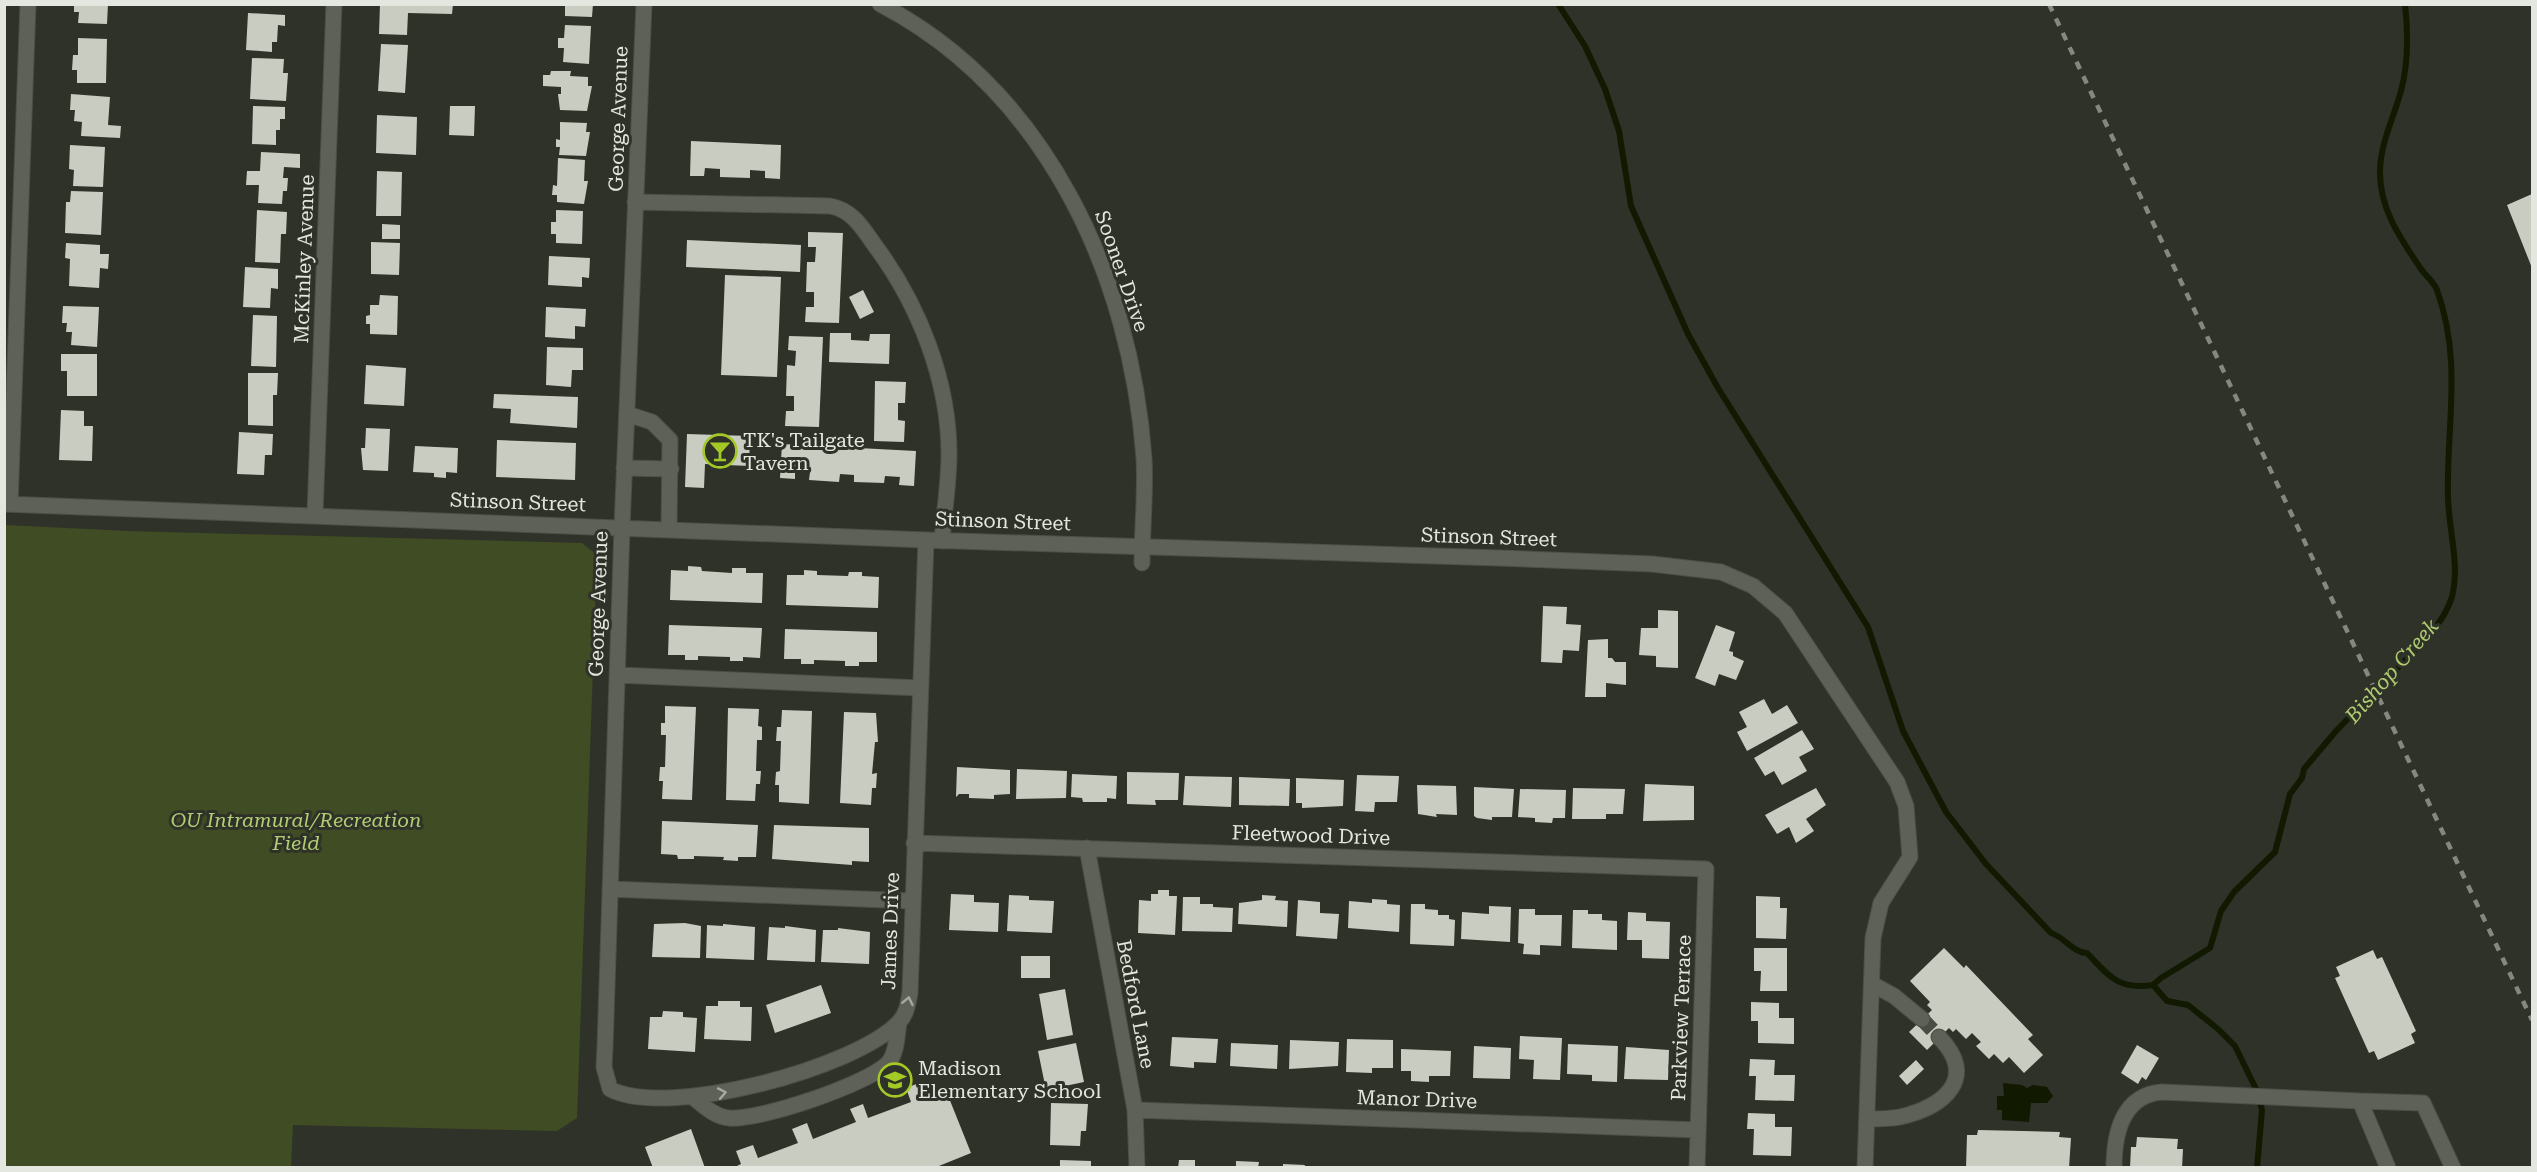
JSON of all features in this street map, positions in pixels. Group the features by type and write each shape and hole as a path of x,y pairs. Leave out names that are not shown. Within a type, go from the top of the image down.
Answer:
{"street":[{"path":"7,504 28,4"},
{"name":"McKinley Avenue","path":"315,514 334,4"},
{"name":"George Avenue","path":"644,4 624,468 604,1067 607,1084 620,1094 644,1099 694,1098"},
{"name":"Sooner Drive","path":"880,4 939,42 972,69 1002,100 1058,173 1089,230 1116,306 1130,367 1144,457 1142,562"},
{"path":"635,202 830,206 852,214 889,264 914,309 943,395 949,454 942,541"},
{"path":"627,414 652,422 670,440 669,529"},
{"path":"624,468 671,469"},
{"name":"Stinson Street","path":"7,504 315,514 942,541 1609,562 1688,567 1721,572 1754,586 1785,613 1866,731 1897,782 1906,806 1910,857 1881,903 1874,938 1865,1167"},
{"name":"James Drive","path":"694,1098 716,1115 729,1118 748,1117 815,1098 864,1078 889,1062 894,1054 899,1022 908,1008 910,993 926,540"},
{"path":"617,675 920,688"},
{"name":"Fleetwood Drive","path":"914,843 1706,869"},
{"name":"Bedford Lane","path":"1087,848 1135,1110 1137,1167"},
{"name":"Parkview Terrace","path":"1697,1167 1706,869"},
{"path":"610,889 912,901"},
{"path":"1872,984 1894,996 1922,1019"},
{"path":"694,1098 749,1087 817,1066 866,1044 899,1022"},
{"path":"1867,1119 1900,1117 1936,1102 1954,1088 1957,1075 1952,1050 1940,1037"},
{"path":"2114,1167 2114,1143 2127,1109 2141,1097 2165,1092 2423,1103 2453,1167"},
{"path":"2360,1101 2388,1167"},
{"name":"Manor Drive","path":"1135,1110 1698,1130"}],"green space":[{"name":"OU Intramural/Recreation Field","path":"5,525 127,531 582,543 597,555 577,1118 557,1131 293,1125 291,1167 5,1167"}],"shaded area":[{"path":"2003,1083 2022,1085 2027,1088 2033,1085 2047,1087 2053,1096 2047,1103 2031,1103 2029,1122 2002,1120 2002,1110 1997,1110 1997,1096 2004,1096"}],"building":[{"path":"74,4 108,4 107,24 78,23 79,12 74,12"},
{"path":"380,4 453,4 452,14 408,13 407,35 379,34"},
{"path":"565,4 593,4 592,17 565,16"},
{"path":"248,13 285,15 285,26 278,25 277,42 272,42 272,52 246,50"},
{"path":"565,25 591,26 589,64 563,62 564,48 558,48 558,38 564,38"},
{"path":"78,38 107,39 106,83 77,83 77,70 72,70 73,55 78,55"},
{"path":"381,44 408,45 405,93 378,91"},
{"path":"252,58 284,59 283,73 288,73 286,101 250,99"},
{"path":"551,71 571,71 570,76 588,77 588,86 592,86 587,111 560,110 558,94 561,94 561,87 543,86 543,75 550,75"},
{"path":"71,94 110,97 108,125 121,126 120,138 81,136 82,122 74,121 75,110 70,110"},
{"path":"253,106 285,107 285,119 280,119 280,130 276,130 276,145 252,144"},
{"path":"450,106 475,106 474,136 449,135"},
{"path":"377,115 417,117 416,155 376,153"},
{"path":"560,122 587,123 586,132 590,132 586,156 559,155 560,147 556,147 556,139 560,140"},
{"path":"691,141 781,145 780,179 765,178 765,171 750,170 750,178 720,177 720,169 705,168 704,176 690,176"},
{"path":"70,145 105,147 103,187 73,186 74,170 69,169"},
{"path":"261,152 300,154 300,168 284,167 283,178 288,178 287,191 283,191 282,204 258,203 259,185 246,185 247,171 260,171"},
{"path":"558,158 585,160 584,181 588,181 584,204 557,202 557,195 552,195 553,185 557,186"},
{"path":"377,171 402,172 401,216 376,216"},
{"path":"71,191 103,192 101,235 65,233 66,202 70,202"},
{"path":"2532,194 2532,268 2507,205"},
{"path":"257,210 287,212 286,234 281,234 280,263 255,262"},
{"path":"556,210 583,211 582,244 556,243 556,234 551,234 551,222 556,222"},
{"path":"382,224 400,225 400,239 382,239"},
{"path":"808,232 843,233 839,323 805,322 806,307 814,307 814,292 806,292 807,262 815,262 816,247 808,247"},
{"path":"687,240 801,245 800,272 686,267"},
{"path":"371,242 400,243 399,275 371,274"},
{"path":"66,243 100,245 100,254 109,254 108,269 100,268 99,288 69,286 70,259 65,258"},
{"path":"549,256 590,258 589,278 582,277 582,287 548,285"},
{"path":"245,267 278,269 278,289 271,288 270,308 243,307"},
{"path":"725,275 781,277 777,377 721,375"},
{"path":"863,290 874,312 860,319 849,297"},
{"path":"380,295 398,296 397,335 370,334 370,324 366,324 366,316 370,315 370,305 379,305"},
{"path":"63,306 99,307 97,347 71,345 72,332 66,332 67,323 62,323"},
{"path":"546,307 586,309 585,327 575,326 575,339 545,337"},
{"path":"253,315 277,316 276,367 251,366"},
{"path":"830,333 851,333 851,340 869,341 870,334 890,334 889,364 829,362"},
{"path":"789,336 823,337 819,427 785,426 786,411 794,411 794,396 786,396 787,365 795,366 796,351 788,350"},
{"path":"547,347 583,348 583,370 572,370 571,387 546,385"},
{"path":"61,354 97,354 97,396 67,396 67,371 61,371"},
{"path":"366,365 406,368 404,406 364,404"},
{"path":"248,373 278,373 277,395 273,395 273,426 248,425"},
{"path":"875,381 906,382 905,403 898,403 898,420 905,421 904,442 874,441"},
{"path":"494,394 578,397 577,428 510,423 511,409 493,408"},
{"path":"61,410 84,411 84,426 93,426 92,461 59,460"},
{"path":"366,428 390,429 388,471 363,470 361,448 365,448"},
{"path":"239,432 273,434 272,455 265,455 264,475 237,474"},
{"path":"687,434 750,436 749,466 705,464 704,488 685,487"},
{"path":"497,440 576,443 575,480 496,477"},
{"path":"782,444 916,451 914,486 899,485 900,477 885,476 884,483 854,482 854,475 840,474 839,482 809,480 810,472 795,472 795,479 780,478"},
{"path":"415,446 458,448 457,473 446,472 446,478 434,477 434,473 413,472"},
{"path":"688,566 701,567 702,571 732,573 732,568 746,568 746,573 763,573 762,603 670,600 671,570 688,571"},
{"path":"804,570 817,571 817,575 848,576 849,572 862,572 862,576 879,577 878,608 786,605 787,575 804,575"},
{"path":"1543,606 1567,607 1566,624 1581,625 1579,651 1563,650 1562,663 1541,662"},
{"path":"1658,610 1678,611 1678,668 1656,667 1656,656 1639,655 1641,628 1658,628"},
{"path":"669,625 762,628 760,658 743,657 743,661 730,661 730,657 698,656 698,660 685,660 685,655 668,655"},
{"path":"1716,625 1735,632 1729,651 1733,652 1733,656 1744,661 1736,680 1719,674 1715,686 1695,678"},
{"path":"785,629 877,632 877,662 859,662 859,666 845,666 845,661 814,660 814,664 801,664 801,659 784,659"},
{"path":"1608,639 1608,658 1612,658 1615,662 1626,662 1626,685 1606,683 1606,697 1585,697 1588,640"},
{"path":"1764,699 1772,714 1787,705 1798,723 1747,751 1737,732 1747,727 1739,712"},
{"path":"665,706 696,707 692,800 662,799 663,781 659,781 660,767 665,767 666,735 661,735 661,723 665,723"},
{"path":"728,708 759,709 758,726 762,727 762,740 757,740 756,771 761,771 760,784 756,784 755,801 726,800"},
{"path":"782,710 812,711 809,804 779,802 779,785 775,785 776,772 780,771 781,741 776,741 777,727 781,727"},
{"path":"844,712 876,713 878,742 875,742 872,774 877,773 876,788 872,788 871,805 840,803"},
{"path":"1802,730 1814,749 1799,757 1807,771 1782,785 1774,771 1765,776 1754,758"},
{"path":"957,767 1010,770 1010,794 994,795 994,799 969,798 969,794 959,794 956,797"},
{"path":"1017,769 1067,771 1066,798 1016,799"},
{"path":"1127,772 1179,773 1178,800 1155,800 1156,805 1127,804"},
{"path":"1072,774 1117,776 1116,799 1107,798 1107,802 1083,802 1082,798 1071,797"},
{"path":"1357,775 1399,776 1397,802 1375,802 1374,812 1355,811"},
{"path":"1185,776 1232,777 1231,807 1183,805"},
{"path":"1239,777 1290,779 1289,806 1239,805"},
{"path":"1296,778 1344,780 1343,806 1302,808 1302,803 1296,803"},
{"path":"1645,784 1694,786 1694,820 1643,821"},
{"path":"1417,785 1456,786 1457,815 1436,814 1437,817 1418,814"},
{"path":"1474,787 1514,789 1512,817 1492,817 1492,820 1474,816"},
{"path":"1573,788 1625,789 1623,814 1606,814 1606,819 1572,819"},
{"path":"1816,788 1826,805 1806,819 1814,831 1796,843 1789,827 1777,834 1765,815"},
{"path":"1520,789 1566,790 1565,818 1553,818 1552,823 1535,822 1535,818 1518,817"},
{"path":"662,821 758,825 756,857 738,857 738,861 723,860 724,857 694,856 694,859 678,859 677,855 661,854"},
{"path":"774,825 869,828 869,862 852,861 852,865 772,859"},
{"path":"1158,890 1169,890 1169,896 1177,896 1175,935 1138,933 1139,900 1151,901 1151,894 1158,894"},
{"path":"951,894 974,895 974,902 999,903 998,932 949,930"},
{"path":"1009,895 1029,896 1029,900 1054,901 1052,933 1007,931"},
{"path":"1262,895 1276,896 1275,900 1288,901 1287,927 1238,924 1239,903 1262,900"},
{"path":"1756,896 1780,897 1780,908 1787,908 1786,939 1756,938"},
{"path":"1183,897 1200,897 1200,904 1233,908 1232,932 1182,931"},
{"path":"1372,899 1387,900 1387,904 1400,905 1399,932 1348,928 1349,901 1372,903"},
{"path":"1298,900 1320,902 1320,913 1339,914 1337,939 1296,936"},
{"path":"1411,904 1425,904 1425,909 1438,910 1438,915 1449,915 1449,919 1455,920 1454,946 1410,944"},
{"path":"1489,906 1511,907 1510,942 1461,939 1462,912 1489,914"},
{"path":"1519,909 1535,909 1535,915 1562,915 1561,946 1540,945 1540,955 1523,954 1524,944 1518,943"},
{"path":"1573,910 1588,910 1588,914 1602,914 1602,920 1617,921 1617,950 1572,948"},
{"path":"1628,912 1646,913 1646,921 1670,922 1669,959 1642,958 1642,940 1627,940"},
{"path":"685,923 701,926 700,958 652,957 654,924"},
{"path":"723,924 755,927 754,960 706,958 707,925 723,926"},
{"path":"785,926 816,930 815,962 767,960 769,927 785,928"},
{"path":"838,928 870,932 869,964 821,962 823,930 838,930"},
{"path":"1754,948 1787,948 1787,991 1760,991 1761,971 1754,971"},
{"path":"1944,948 1964,968 1966,965 2033,1035 2028,1039 2043,1055 2024,1073 2009,1057 2003,1063 1994,1054 1989,1059 1976,1046 1981,1042 1972,1033 1966,1039 1956,1029 1953,1032 1949,1028 1927,1050 1909,1032 1932,1010 1927,1005 1930,1002 1910,981"},
{"path":"2373,950 2377,959 2382,957 2416,1031 2411,1034 2415,1043 2378,1060 2374,1051 2369,1053 2335,978 2340,976 2336,967"},
{"path":"1021,956 1050,956 1050,978 1021,978"},
{"path":"821,985 831,1013 775,1033 766,1005"},
{"path":"1065,989 1073,1035 1047,1040 1039,994"},
{"path":"718,1001 740,1001 740,1007 752,1007 751,1041 704,1039 706,1006 718,1006"},
{"path":"1751,1002 1779,1003 1779,1018 1794,1018 1794,1044 1758,1043 1758,1021 1751,1021"},
{"path":"663,1011 683,1012 683,1017 697,1018 695,1052 648,1049 650,1017 662,1017"},
{"path":"1520,1036 1562,1038 1560,1080 1533,1079 1534,1060 1519,1059"},
{"path":"1172,1037 1218,1039 1216,1063 1194,1062 1194,1068 1170,1066"},
{"path":"1347,1039 1393,1040 1393,1068 1372,1068 1372,1073 1346,1072"},
{"path":"1290,1040 1339,1042 1338,1066 1289,1069"},
{"path":"1076,1043 1084,1082 1046,1090 1038,1051"},
{"path":"1231,1043 1278,1045 1277,1069 1230,1066"},
{"path":"1568,1044 1618,1046 1617,1082 1592,1081 1592,1075 1567,1074"},
{"path":"2137,1045 2159,1058 2146,1080 2142,1077 2138,1084 2121,1073"},
{"path":"1474,1046 1511,1048 1510,1079 1473,1078"},
{"path":"1626,1047 1669,1050 1668,1080 1624,1079"},
{"path":"1401,1049 1451,1051 1450,1076 1429,1076 1429,1082 1411,1081 1411,1071 1401,1071"},
{"path":"1750,1059 1775,1060 1774,1075 1795,1075 1794,1101 1755,1100 1756,1076 1749,1076"},
{"path":"1916,1060 1924,1069 1907,1085 1899,1076"},
{"path":"919,1083 924,1097 945,1088 971,1153 934,1168 733,1168 741,1164 736,1151 753,1145 758,1158 798,1143 792,1129 807,1123 813,1139 856,1122 850,1109 863,1104 868,1118 911,1102 906,1088"},
{"path":"1051,1103 1088,1104 1086,1131 1081,1131 1080,1146 1050,1145"},
{"path":"1748,1113 1775,1114 1775,1127 1792,1127 1791,1156 1753,1155 1754,1129 1747,1129"},
{"path":"691,1129 705,1168 653,1168 645,1147"},
{"path":"1978,1130 2060,1132 2059,1137 2071,1138 2069,1168 1966,1168 1967,1135 1977,1135"},
{"path":"2137,1137 2178,1139 2177,1149 2183,1149 2182,1168 2130,1168 2131,1147 2136,1147"},
{"path":"1060,1160 1091,1161 1091,1168 1060,1168"},
{"path":"1179,1160 1195,1160 1195,1168 1178,1168"},
{"path":"1236,1161 1259,1162 1258,1168 1236,1168"},
{"path":"1283,1164 1305,1165 1304,1168 1283,1168"}],"waterway":[{"path":"1558,4 1585,46 1605,89 1619,131 1631,206 1688,334 1718,388 1868,627 1903,731 1946,812 1986,864 2051,933 2087,953 2116,980 2131,985 2153,985"},
{"name":"Bishop Creek","path":"2153,985 2210,948 2221,911 2234,892 2275,852 2290,794 2302,778 2304,769 2336,731 2429,636 2452,597 2455,560 2448,498 2452,394 2445,317 2437,290 2392,222 2381,184 2383,149 2405,70 2407,37 2405,4"},
{"name":"Bishop Creek","path":"2153,985 2167,1001 2188,1005 2235,1046 2257,1091 2262,1110 2257,1168"}],"tunnel":[{"path":"1922,1019 1939,1037"}],"railway":[{"path":"2049,4 2532,1020"}],"place":[{"name":"TK's Tailgate Tavern","path":"720,451"},
{"name":"Madison Elementary School","path":"895,1080"}]}
